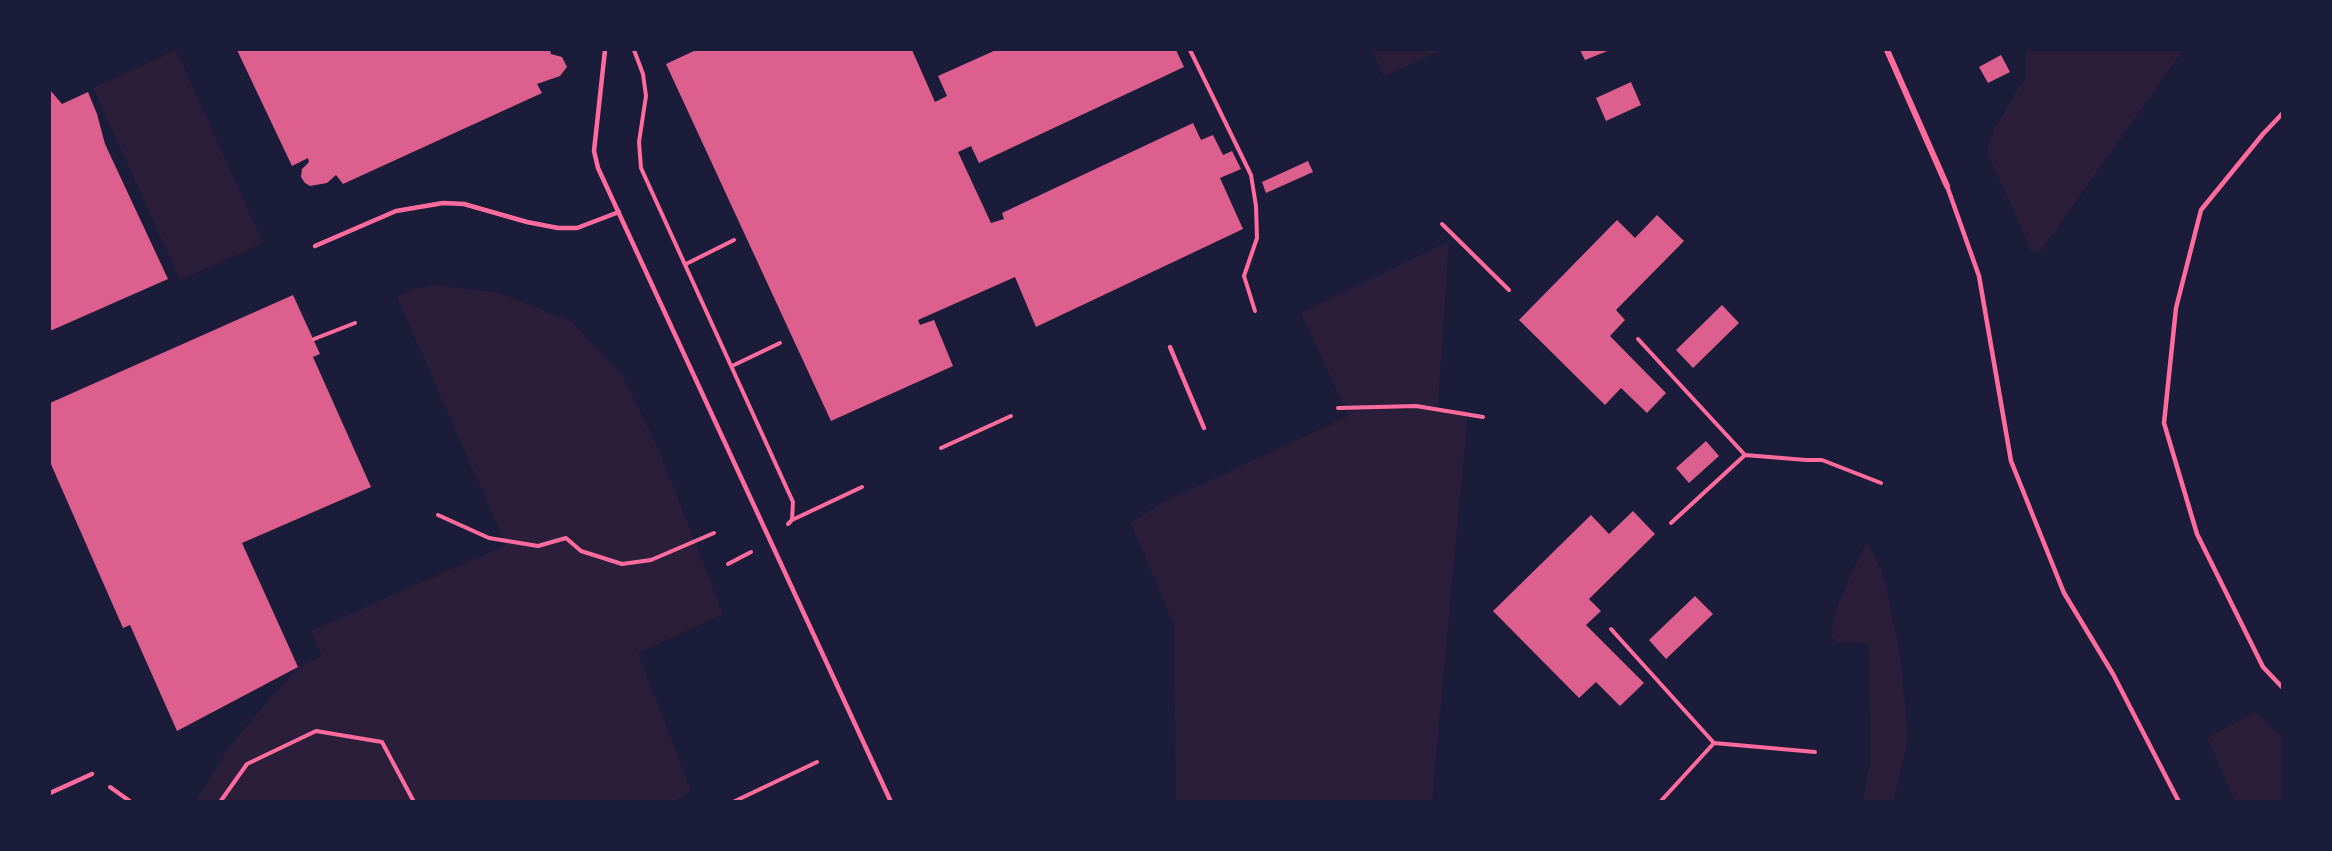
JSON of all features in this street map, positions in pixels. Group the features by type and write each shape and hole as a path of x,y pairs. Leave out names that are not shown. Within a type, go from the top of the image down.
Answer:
{"street":[{"path":"1887,50 1947,186"}],"lane":[{"path":"605,50 594,151 598,168 891,801"},
{"path":"2283,114 2263,134 2201,210 2176,308 2164,423 2197,534 2263,667 2283,687"},
{"path":"1947,186 1979,276 2011,461 2064,593 2113,674 2179,801"},
{"path":"315,246 396,211 443,203 464,204 527,222 558,228 577,228 619,212"},
{"path":"1170,347 1204,428"},
{"path":"50,793 92,774"}],"path":[{"path":"634,50 646,96 639,142 642,168 793,502 792,520"},
{"path":"1190,50 1251,175 1256,206 1257,238 1244,276 1255,311"},
{"path":"1442,224 1509,290"},
{"path":"686,264 734,240"},
{"path":"314,339 355,323"},
{"path":"1638,339 1745,455 1822,460 1881,483"},
{"path":"732,366 780,343"},
{"path":"1338,408 1416,406 1483,417"},
{"path":"941,448 1011,416"},
{"path":"1671,523 1745,455"},
{"path":"728,564 771,541 792,520 862,487"},
{"path":"438,515 489,538 538,546 566,538 581,551 622,564 651,560 714,533"},
{"path":"1611,629 1714,743 1815,752"},
{"path":"220,801 247,764 316,731 382,742 414,801"},
{"path":"1660,801 1714,743"},
{"path":"732,801 817,762"}],"shaded area":[{"path":"176,50 263,243 180,280 93,88"},
{"path":"1372,50 1442,50 1384,76"},
{"path":"2026,50 2183,50 2040,252 2031,250 1987,152 1993,131 2026,76"},
{"path":"1449,241 1438,407 1468,411 1432,801 1176,801 1174,625 1131,523 1161,503 1349,416 1301,313"},
{"path":"435,285 496,292 571,321 622,375 661,455 723,614 638,653 691,791 674,802 195,802 231,744 298,667 322,656 311,631 506,545 397,297 414,289"},
{"path":"1867,542 1882,571 1900,652 1908,739 1894,801 1863,801 1870,762 1869,643 1836,642 1831,635 1836,611"},
{"path":"2255,712 2282,736 2282,801 2235,801 2207,738"}],"building":[{"path":"237,50 550,50 551,54 562,57 567,67 560,76 537,84 542,93 343,184 336,175 327,183 310,186 301,177 302,169 309,162 308,158 292,166"},
{"path":"696,50 912,50 935,102 947,96 938,76 996,50 1176,50 1184,67 979,163 971,146 958,152 991,223 1004,219 1002,213 1193,123 1201,140 1213,135 1223,155 1232,151 1241,169 1220,178 1243,229 1036,327 1015,277 918,320 920,325 934,320 953,366 831,421 666,64"},
{"path":"1580,50 1610,50 1585,60"},
{"path":"2001,55 2010,72 1988,83 1979,67"},
{"path":"1631,82 1641,105 1606,121 1596,98"},
{"path":"50,90 62,104 88,92 105,144 168,279 50,331"},
{"path":"1308,161 1313,172 1266,193 1262,182"},
{"path":"1657,215 1684,241 1616,310 1625,320 1610,336 1666,393 1647,413 1621,388 1605,405 1519,320 1617,220 1635,238"},
{"path":"293,295 320,354 313,357 371,487 242,543 298,667 177,731 130,625 123,628 50,462 50,403"},
{"path":"1722,305 1739,323 1693,368 1676,350"},
{"path":"1706,441 1719,456 1689,483 1676,468"},
{"path":"1633,511 1655,534 1589,599 1601,611 1586,625 1644,683 1620,706 1596,682 1579,698 1493,611 1591,515 1609,534"},
{"path":"1695,596 1713,614 1666,659 1649,640"}]}
